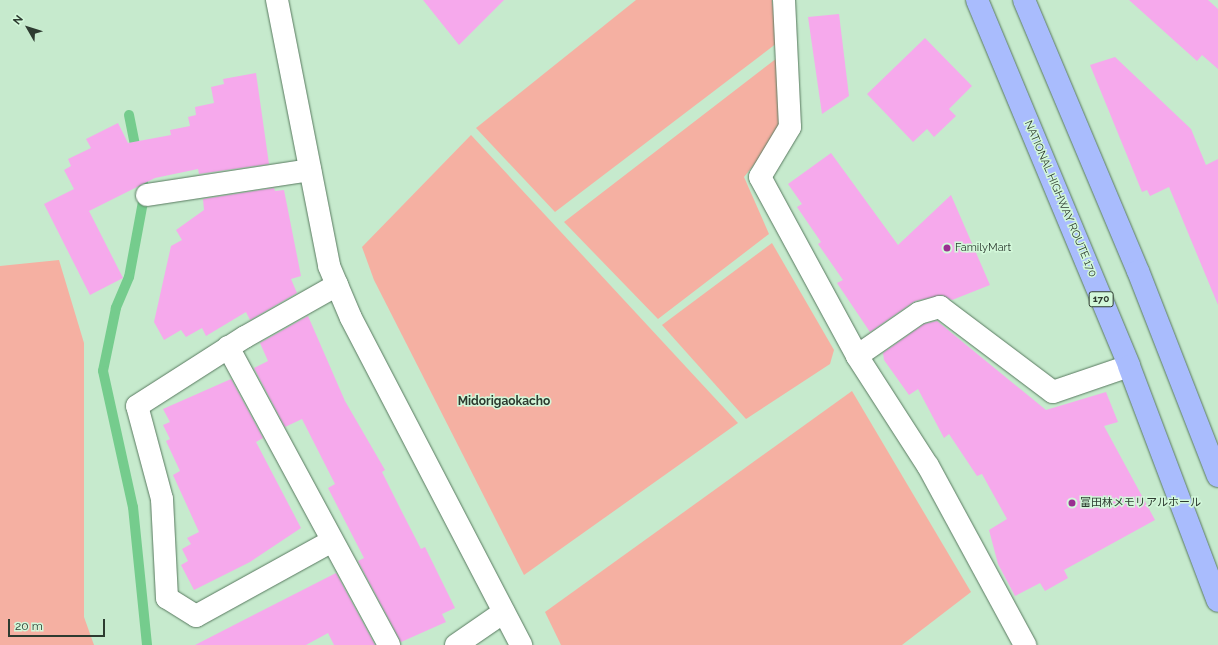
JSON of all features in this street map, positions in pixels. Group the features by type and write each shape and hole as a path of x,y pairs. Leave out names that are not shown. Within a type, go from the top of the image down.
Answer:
{"highway":[{"name":"NATIONAL HIGHWAY ROUTE 170","path":"977,0 1129,366 1218,601"},
{"path":"1024,0 1138,271 1218,476"}],"street":[{"path":"277,0 329,266 337,285 522,645"},
{"path":"784,0 790,126 760,177 856,356 928,466 1025,645"},
{"path":"147,195 310,170"},
{"path":"332,541 196,616 167,598 162,499 137,406 228,347 337,285"},
{"path":"856,356 919,313 940,307 1053,392 1129,366"},
{"path":"228,347 389,645"},
{"path":"456,645 504,612"}],"shaded area":[{"path":"636,0 772,0 777,43 555,212 476,128"},
{"path":"781,55 785,111 776,137 744,177 769,234 658,319 564,222"},
{"path":"471,135 738,423 524,575 374,280 362,247"},
{"path":"772,243 834,350 830,364 746,419 662,325"},
{"path":"59,260 84,343 84,617 94,645 0,645 0,266"},
{"path":"852,391 971,592 902,645 561,645 545,612"}],"building":[{"path":"423,0 504,0 459,45"},
{"path":"1129,0 1208,0 1218,9 1218,69 1202,55 1197,61"},
{"path":"839,14 849,96 822,114 808,17"},
{"path":"925,38 972,86 949,109 956,116 934,137 927,129 913,142 867,94"},
{"path":"1115,57 1191,129 1206,165 1218,159 1218,305 1169,187 1150,196 1147,190 1142,192 1090,65"},
{"path":"256,73 269,164 199,174 198,169 155,178 89,211 123,278 90,295 44,204 74,189 64,170 71,166 68,159 91,148 86,139 118,123 128,143 171,135 170,130 190,126 188,117 196,115 195,107 214,103 211,87 224,84 223,79"},
{"path":"831,153 898,245 951,195 990,285 952,300 942,295 915,301 870,332 837,283 843,280 818,244 821,242 797,207 802,204 788,184"},
{"path":"274,188 275,191 284,190 301,276 291,279 297,293 250,320 246,312 206,336 202,328 186,337 181,330 164,340 154,322 171,246 182,240 176,230 204,210 203,199"},
{"path":"308,316 345,401 385,470 382,472 402,512 421,549 425,547 455,608 442,614 446,622 401,642 358,561 364,558 328,488 335,484 302,419 285,427 254,368 268,361 260,343"},
{"path":"937,321 1046,410 1106,392 1118,422 1104,426 1155,520 1064,570 1068,578 1045,591 1040,583 1015,596 998,564 989,530 1007,519 982,474 977,476 949,434 944,438 918,389 909,395 884,360 883,353 924,324"},
{"path":"231,379 263,438 256,442 301,528 250,562 194,590 181,565 188,561 182,549 191,544 187,538 199,532 173,475 180,471 166,441 170,439 163,425 170,422 163,409"},
{"path":"336,573 375,645 334,645 328,633 306,645 195,645"}],"waterway":[{"path":"129,115 137,155"},
{"path":"140,170 145,191 129,277 116,308 103,371 133,507 147,645"}],"place":[{"name":"FamilyMart","path":"947,248"},
{"name":"富田林メモリアルホール","path":"1072,503"}],"district":[{"name":"Midorigaokacho","path":"504,402"}]}
